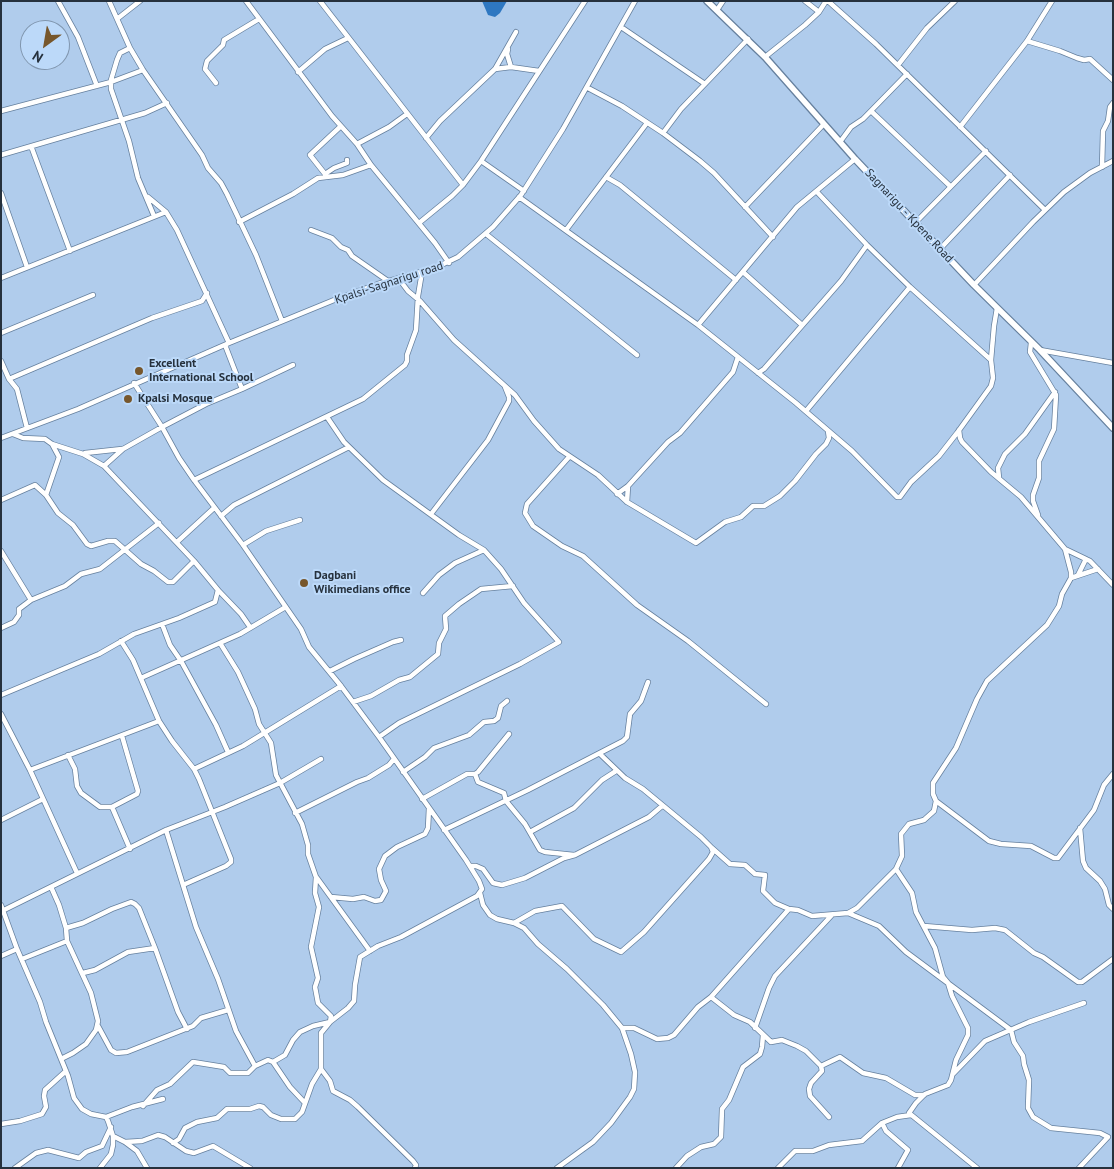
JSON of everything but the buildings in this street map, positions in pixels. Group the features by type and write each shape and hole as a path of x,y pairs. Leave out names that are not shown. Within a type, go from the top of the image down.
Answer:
{"street":[{"path":"58,1 78,37 97,86"},
{"path":"109,1 130,48 143,70 220,183 256,255 282,321"},
{"path":"117,20 140,1"},
{"path":"246,1 298,72 357,144 370,165 419,223 449,263"},
{"path":"320,1 462,185"},
{"path":"419,223 462,185 481,161 585,1"},
{"name":"Kpalsi-Sagnarigu road","path":"1,438 78,409 134,383 362,289 449,263 467,251 486,234 524,190 588,88 635,1"},
{"name":"Sagnarigu - Kpene Road","path":"708,1 748,39 915,223 1040,350 1113,428"},
{"path":"717,10 723,1"},
{"path":"805,1 819,12"},
{"path":"765,57 805,25 819,12 827,1 898,65 1045,210"},
{"path":"898,65 927,28 956,1"},
{"path":"960,127 1027,41 1052,1"},
{"path":"216,83 205,69 207,61 223,44 224,40 259,19"},
{"path":"621,27 706,84"},
{"path":"426,138 440,121 495,69 516,32"},
{"path":"298,72 325,49 348,38"},
{"path":"662,133 748,39"},
{"path":"1027,41 1077,58 1090,59 1113,80"},
{"path":"508,46 507,54 511,68"},
{"path":"130,48 120,54 114,67 111,89 132,151 138,178 154,216"},
{"path":"495,69 511,68 539,72"},
{"path":"1,111 111,82 143,70"},
{"path":"840,142 851,127 859,123 872,111 907,74"},
{"path":"588,88 622,106 662,133 714,173 773,237"},
{"path":"1,155 150,112 167,103"},
{"path":"1102,167 1103,131 1113,103"},
{"path":"872,111 950,186"},
{"path":"357,144 389,127 407,114"},
{"path":"566,230 647,123"},
{"path":"745,207 824,124"},
{"path":"341,126 310,155 325,174 334,168 347,164 347,160"},
{"path":"31,146 70,251"},
{"path":"915,223 986,151"},
{"path":"698,324 797,207 810,194 817,192 855,159"},
{"path":"481,161 524,190"},
{"path":"974,285 1045,210 1072,185 1112,163"},
{"path":"239,222 293,194 318,178 343,175 370,165"},
{"path":"940,249 1010,175"},
{"path":"606,177 620,185 736,280"},
{"path":"817,192 910,287 991,360"},
{"path":"1,193 28,267"},
{"path":"146,196 166,212 182,239 207,293 242,389"},
{"path":"519,197 698,324 852,451 897,497 900,497 911,482 938,456 991,386 993,378 991,360 994,326 998,308"},
{"path":"1,278 166,212"},
{"path":"311,230 332,238 341,247 348,250 352,256 388,281"},
{"path":"486,234 637,355"},
{"path":"758,373 764,369 846,274 867,245"},
{"path":"194,480 363,399 406,364 407,355 416,330 422,272"},
{"path":"743,272 802,325"},
{"path":"400,277 406,289 418,299 454,340 504,383 559,449 598,475 627,502 696,543 725,522 741,517 753,506 764,506 780,496 826,444 829,438 828,431"},
{"path":"806,412 910,287"},
{"path":"202,301 207,293"},
{"path":"1,333 93,295"},
{"path":"9,379 152,318 202,301 210,302"},
{"path":"1031,342 1030,352 1056,392 1054,429 1039,461 1039,478 1033,495 1033,501 1040,518"},
{"path":"1040,350 1113,363"},
{"path":"617,494 628,486 708,402 733,372 738,357"},
{"path":"1,361 9,379 17,389 27,428"},
{"path":"104,466 123,449 162,426 206,404 294,365"},
{"path":"134,383 162,426 179,458 243,545 300,629 310,647 342,686 470,866 482,889 480,893 483,905 490,915 498,920 514,923 524,928 538,944 567,969 603,1005 622,1028 635,1072 634,1089 630,1098 593,1142 557,1168"},
{"path":"431,514 488,440 508,401 509,396 504,383"},
{"path":"999,478 997,470 1005,454 1025,434 1056,392"},
{"path":"327,417 349,447 383,480 484,550 501,569 524,603 560,642 520,664 399,723 379,737"},
{"path":"959,430 962,442 1021,498 1065,549 1071,578 1062,594 1059,606 1046,625 987,681 956,748 933,783 933,794 936,801 989,841 1001,844 1030,846 1054,858 1061,856 1079,828 1094,810 1104,786 1113,774"},
{"path":"13,434 22,438 44,439 52,444 83,454 104,466 177,542 250,627"},
{"path":"46,495 59,457 52,444"},
{"path":"221,516 234,505 349,447"},
{"path":"83,454 123,449"},
{"path":"569,457 527,504 525,513 533,526 562,546 583,556 637,604 688,641 766,704"},
{"path":"1,500 35,485 46,495 58,513 73,525 87,544 91,546 115,541 141,564 168,582 173,582 194,561"},
{"path":"627,502 628,486"},
{"path":"177,542 214,508"},
{"path":"243,545 266,531 300,520"},
{"path":"1,628 18,619 19,609 31,600 65,586 86,571 100,569 159,523"},
{"path":"1065,549 1086,559 1113,585"},
{"path":"423,592 439,575 455,563 484,550"},
{"path":"1,551 31,600"},
{"path":"1078,575 1086,559"},
{"path":"1071,578 1098,569"},
{"path":"353,702 370,696 399,680 410,677 438,654 438,643 446,629 445,616 459,604 481,589 513,586"},
{"path":"1,695 99,654 134,634 179,618 215,602 218,590"},
{"path":"141,678 240,634 284,608"},
{"path":"162,624 170,645 181,661 216,725 228,752"},
{"path":"330,672 354,658 401,640"},
{"path":"121,641 133,660 159,721 172,741 194,768 231,862 183,885"},
{"path":"220,643 238,672 255,709 259,724 271,743 276,775 302,824 308,845 308,854 316,877 370,951"},
{"path":"444,830 506,801 623,741 627,737 628,719 641,701 648,682"},
{"path":"194,768 243,746 342,686"},
{"path":"403,772 425,757 434,748 469,735 484,722 494,721 498,718 501,706 507,701"},
{"path":"1,714 30,770 77,873"},
{"path":"30,770 159,721"},
{"path":"422,799 433,795 444,786 466,774 475,774 509,734"},
{"path":"68,755 75,769 77,786 81,793 100,807 112,807 137,794 138,791 122,736"},
{"path":"600,754 616,771 643,789 701,837 730,864 745,865 755,874 765,876 763,891 775,903 812,916 831,916 848,913 857,908 896,869 902,856 902,834 909,824 924,820 934,811 936,801"},
{"path":"163,1099 143,1106 132,1107 106,1117 91,1114 82,1109 74,1098 66,1071 40,1002 17,949 3,907 51,887 166,830 280,783 320,759"},
{"path":"295,813 368,778 389,765 394,759"},
{"path":"530,832 574,808 602,780 616,771"},
{"path":"475,774 478,782 504,793 506,801 530,832 538,847 543,851 575,855"},
{"path":"1,820 43,799"},
{"path":"470,866 483,869 493,883 502,885 525,878 564,858 575,855 649,816 662,806"},
{"path":"112,807 130,849"},
{"path":"331,897 353,899 364,897 375,901 381,900 386,891 381,880 380,869 385,856 397,847 425,834 428,828 429,808"},
{"path":"1079,828 1083,861 1086,868 1100,881 1105,889 1109,905 1113,909"},
{"path":"166,830 196,927 218,978 236,1031 255,1066"},
{"path":"514,923 535,910 562,906 594,939 621,952 644,932 709,859 713,852 711,847"},
{"path":"821,1066 840,1057 864,1073 886,1078 915,1095 926,1094 948,1085 956,1060 968,1035 968,1028 952,996 948,983 943,977 935,948 916,912 912,893 896,869"},
{"path":"316,877 315,893 319,907 311,947 318,978 315,987 318,1003 331,1016 330,1022"},
{"path":"51,887 66,928 67,941 83,973 90,993 98,1026 111,1050 116,1053 127,1052 187,1029 201,1018 228,1010"},
{"path":"172,1142 179,1139 185,1128 197,1122 217,1118 226,1109 250,1109 259,1106 263,1107 270,1115 280,1119 295,1119 302,1112 312,1084 321,1069 322,1033 330,1022 354,1001 354,985 360,957 480,893"},
{"path":"66,928 83,923 131,902 135,904 139,908 178,1012 187,1029"},
{"path":"622,1028 634,1028 657,1039 668,1038 681,1028 698,1007 711,997 789,909"},
{"path":"848,913 879,926 906,952 1011,1030 1014,1042 1023,1056 1029,1080 1028,1108 1033,1117 1051,1128 1100,1133 1108,1137 1079,1168"},
{"path":"756,1028 769,988 775,976 818,927 831,916"},
{"path":"924,926 972,930 995,928 1005,930 1034,953 1043,957 1078,982 1082,982 1113,959"},
{"path":"22,959 67,941"},
{"path":"83,973 95,970 128,952 155,948"},
{"path":"1,956 17,949"},
{"path":"711,997 734,1015 750,1022 771,1042 782,1040 797,1046 806,1051 821,1066 822,1071 811,1083 809,1089 810,1096 829,1117"},
{"path":"952,1075 985,1041 1028,1022 1084,1003"},
{"path":"273,1062 284,1055 300,1032 313,1026 330,1022"},
{"path":"61,1059 86,1044 98,1026"},
{"path":"676,1168 687,1156 701,1147 714,1144 721,1137 722,1109 729,1100 743,1067 760,1054 763,1035"},
{"path":"143,1106 157,1090 170,1084 193,1062 224,1067 230,1074 248,1073 255,1066 268,1060 273,1062 290,1087 305,1103"},
{"path":"321,1069 330,1080 333,1091 350,1100 358,1107 413,1161 416,1165 415,1168"},
{"path":"1,1124 20,1121 42,1114 46,1107 45,1090 66,1071"},
{"path":"926,1094 909,1113 977,1168"},
{"path":"778,1168 795,1151 813,1151 828,1145 862,1141 882,1123 897,1117 911,1115"},
{"path":"102,1167 111,1154 114,1136 106,1117"},
{"path":"882,1123 886,1131 908,1150 898,1168"},
{"path":"15,1168 36,1153 48,1150 78,1158 86,1152 102,1146 110,1127"},
{"path":"125,1142 142,1141 158,1135 186,1151 194,1153 213,1146 218,1147 250,1168"},
{"path":"114,1136 137,1151 147,1168"},
{"path":"26,1160 27,1168"}],"water":[{"path":"482,1 507,1 500,13 495,17 488,15"}],"place":[{"name":"Excellent International School","path":"139,371"},
{"name":"Kpalsi Mosque","path":"128,399"},
{"name":"Dagbani Wikimedians office","path":"304,583"}]}
